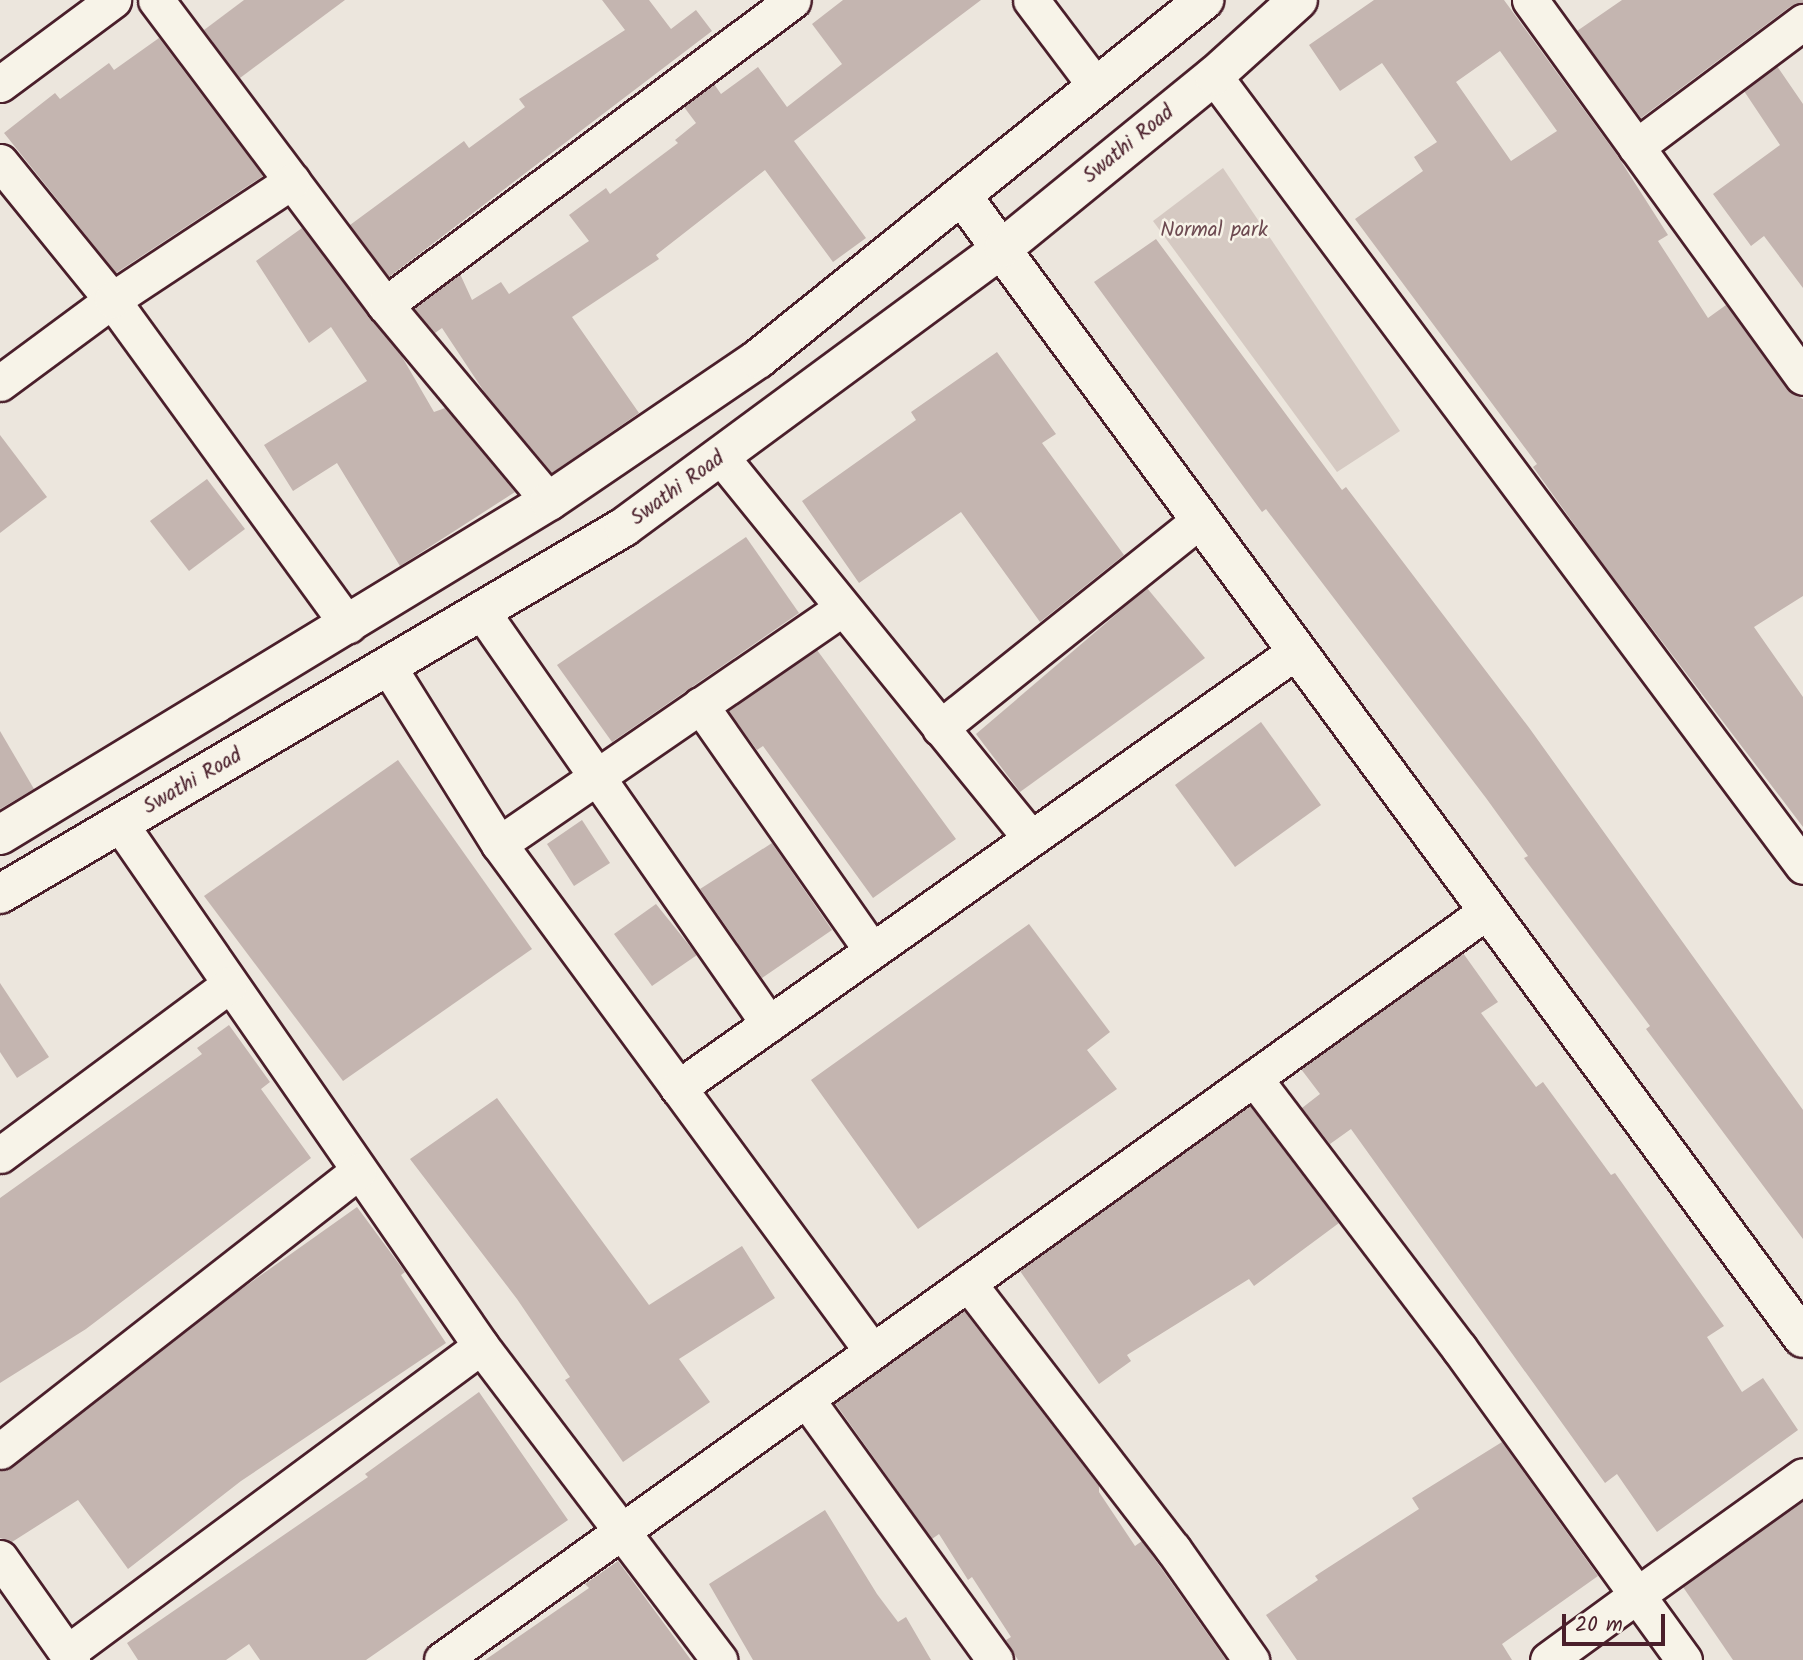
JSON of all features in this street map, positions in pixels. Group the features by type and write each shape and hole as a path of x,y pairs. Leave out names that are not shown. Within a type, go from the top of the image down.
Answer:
{"street":[{"path":"0,84 113,0"},
{"path":"156,0 385,305 549,501"},
{"path":"385,305 793,0"},
{"path":"1031,0 1095,85"},
{"path":"0,835 549,501 758,359 962,196 1095,85 1204,0"},
{"name":"Swathi Road","path":"0,894 389,668 624,527 1004,247 1214,76 1298,0"},
{"path":"1545,5 1636,147 1803,377"},
{"path":"1636,147 1803,22"},
{"path":"1214,76 1803,866"},
{"path":"0,162 112,300 348,625"},
{"path":"0,383 112,300 292,181"},
{"path":"962,196 1004,247 1294,652 1798,1322"},
{"path":"721,457 1031,838"},
{"path":"940,728 1198,521"},
{"path":"499,844 842,608"},
{"path":"482,612 769,1024"},
{"path":"678,1088 1294,652"},
{"path":"389,668 499,844 872,1351"},
{"path":"700,705 872,951"},
{"path":"120,824 481,1346 719,1660"},
{"path":"442,1660 1487,911"},
{"path":"0,1155 229,985"},
{"path":"1254,1078 1459,1348 1684,1660"},
{"path":"0,1451 359,1171"},
{"path":"968,1283 1172,1549 1251,1660"},
{"path":"0,1558 69,1657 481,1346"},
{"path":"806,1399 995,1660"},
{"path":"1548,1660 1803,1476"}],"green space":[{"name":"Normal park","path":"1223,168 1400,431 1337,472 1153,221"}],"building":[{"path":"244,0 345,0 240,78 204,30"},
{"path":"602,0 649,0 671,29 696,10 712,31 389,277 350,225 464,141 469,148 525,107 519,99 625,30"},
{"path":"843,0 981,0 794,141 866,238 833,262 765,170 656,255 659,259 572,317 639,413 552,473 485,393 442,328 435,333 414,308 460,274 472,300 501,282 509,294 589,241 569,215 606,188 610,194 678,143 675,140 696,123 684,107 714,84 721,94 758,67 787,107 842,64 812,24"},
{"path":"1374,0 1504,0 1617,155 1668,235 1658,241 1708,318 1726,305 1787,389 1803,399 1803,596 1754,627 1803,697 1803,827 1597,556 1533,467 1537,464 1355,219 1423,171 1414,157 1437,142 1382,63 1340,91 1309,45","holes":["1500,51 1557,131 1511,161 1456,82"]},
{"path":"1622,0 1803,2 1791,6 1641,118 1577,31"},
{"path":"159,38 263,176 116,273 4,133 55,93 60,99 109,63 114,70"},
{"path":"1777,66 1803,104 1803,288 1764,236 1751,246 1713,194 1780,145 1744,91"},
{"path":"302,228 401,355 434,412 445,408 515,492 400,566 337,463 293,491 264,445 367,381 331,327 309,343 256,261"},
{"path":"1156,239 1342,490 1346,487 1530,729 1803,1110 1803,1239 1646,1029 1650,1026 1524,858 1528,856 1486,798 1266,509 1262,512 1094,282"},
{"path":"997,352 1056,434 1042,443 1124,555 1040,622 961,512 859,583 802,501 916,420 911,412"},
{"path":"0,435 47,497 0,533"},
{"path":"207,479 245,529 189,571 150,521"},
{"path":"746,537 799,613 612,742 557,665"},
{"path":"1147,588 1205,658 1020,792 976,734"},
{"path":"817,650 956,839 873,898 763,746 757,750 728,711"},
{"path":"1261,722 1321,805 1235,867 1175,785"},
{"path":"0,731 34,789 0,809"},
{"path":"398,760 532,949 343,1081 204,896"},
{"path":"582,820 610,863 574,886 547,844"},
{"path":"772,843 832,930 762,978 700,889"},
{"path":"656,904 697,955 652,986 614,934"},
{"path":"1029,924 1110,1032 1087,1050 1117,1089 918,1229 811,1080"},
{"path":"1463,953 1498,1002 1481,1013 1536,1087 1543,1082 1611,1175 1615,1173 1724,1326 1707,1337 1742,1392 1763,1378 1798,1430 1657,1532 1617,1474 1605,1483 1351,1129 1330,1144 1302,1108 1320,1094 1301,1069"},
{"path":"0,983 49,1057 17,1078 0,1052"},
{"path":"229,1025 270,1082 261,1089 311,1158 86,1329 0,1383 0,1198 202,1054 197,1048"},
{"path":"497,1098 649,1305 742,1246 775,1298 679,1359 710,1402 623,1462 565,1380 570,1377 517,1299 410,1159"},
{"path":"1250,1106 1339,1223 1254,1286 1249,1279 1127,1355 1131,1361 1099,1384 1020,1271"},
{"path":"357,1207 405,1272 401,1275 446,1343 241,1481 128,1569 78,1500 12,1542 0,1538 0,1471 12,1467 233,1295"},
{"path":"964,1311 1099,1486 1099,1492 1135,1546 1142,1541 1226,1660 1018,1660 1006,1640 1011,1637 972,1577 968,1580 939,1534 932,1539 835,1403"},
{"path":"479,1392 568,1520 366,1660 260,1660 249,1644 226,1660 138,1660 127,1643 368,1477 365,1474"},
{"path":"1502,1442 1598,1576 1502,1644 1512,1660 1297,1660 1266,1615 1318,1580 1315,1576 1419,1509 1412,1498"},
{"path":"1803,1501 1803,1660 1733,1660 1683,1587"},
{"path":"825,1510 877,1594 898,1622 906,1617 931,1660 753,1660 709,1584"},
{"path":"618,1561 691,1660 485,1660 589,1588 585,1584"}]}
